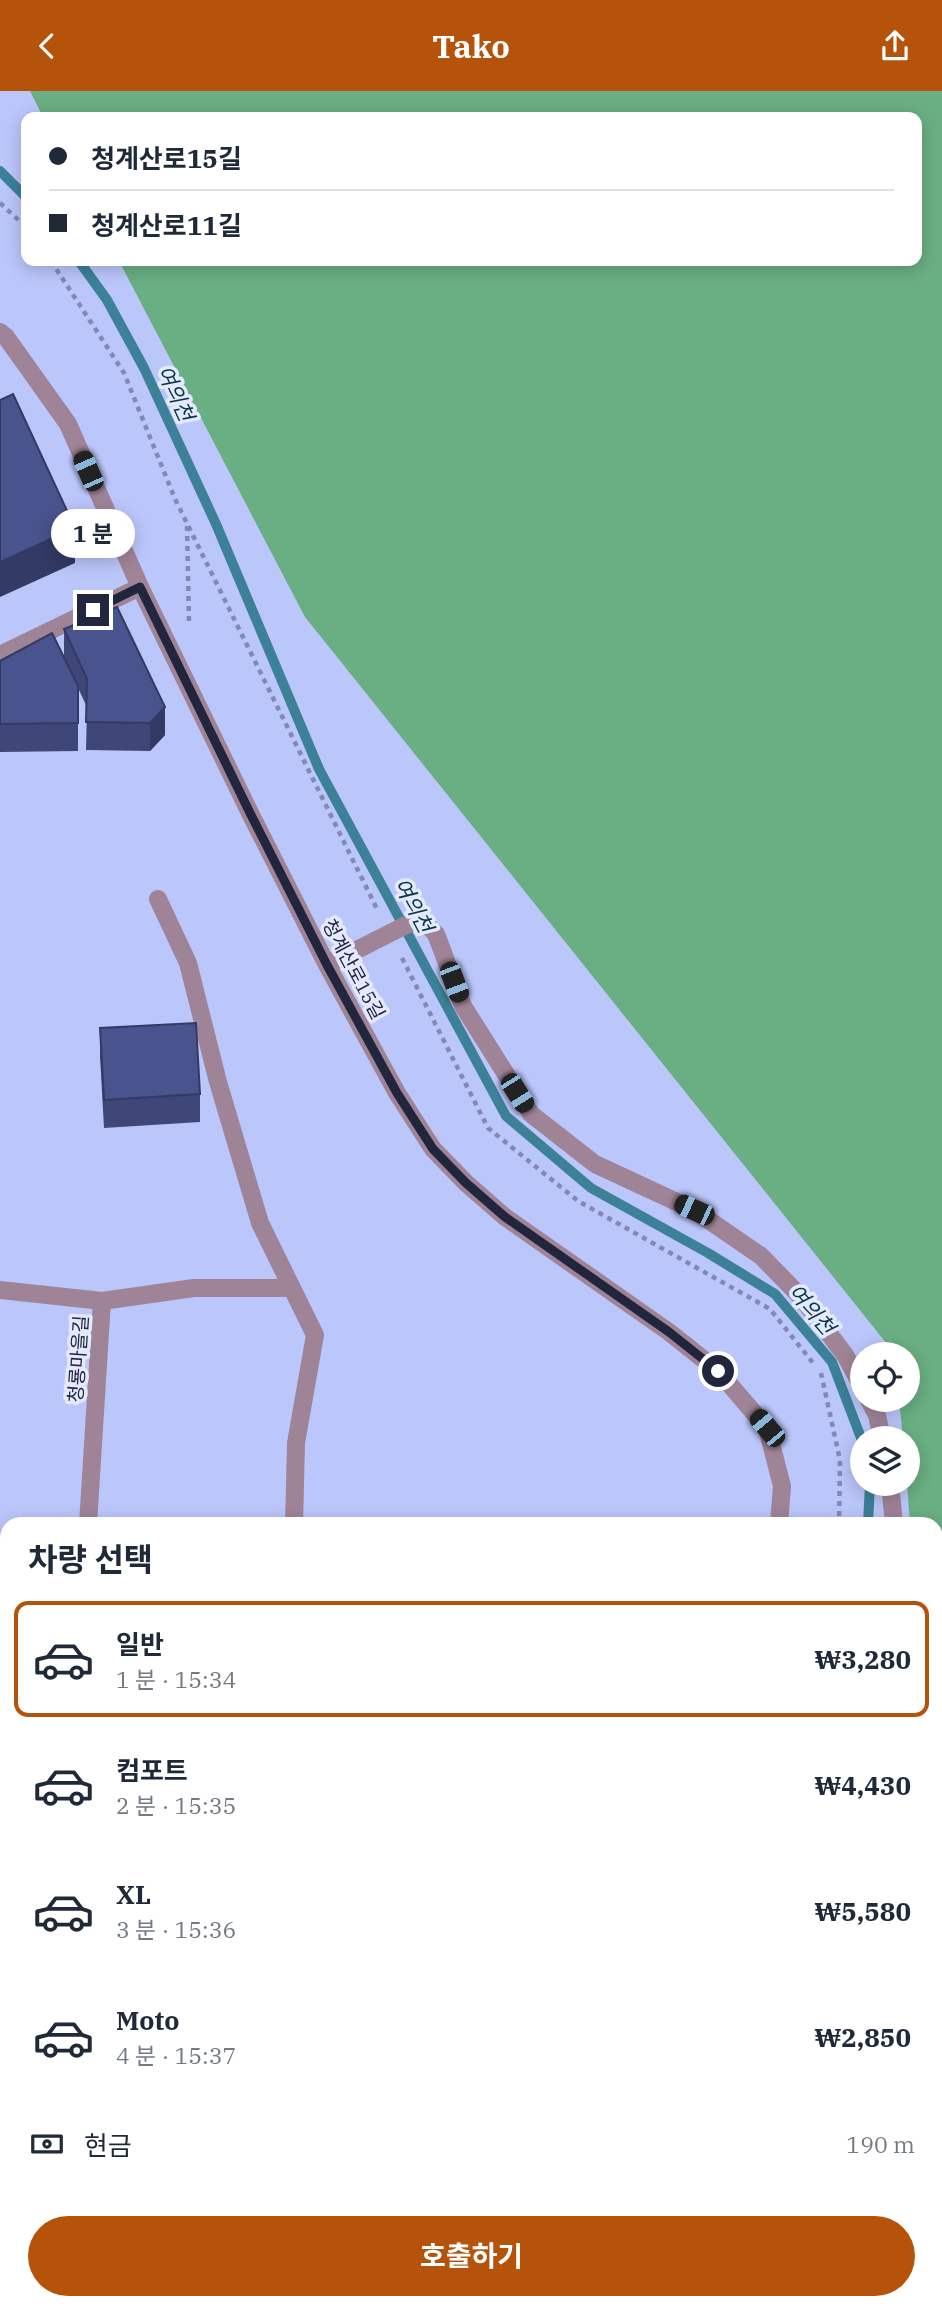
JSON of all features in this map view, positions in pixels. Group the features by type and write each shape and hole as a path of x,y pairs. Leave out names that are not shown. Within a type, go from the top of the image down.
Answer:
{"street":[{"name":"청계산로15길","path":"0,331 68,425 140,587 250,813 327,965 397,1093 433,1149 505,1217 669,1332 718,1371 767,1428 782,1486 780,1517"},
{"path":"0,655 140,587"},
{"path":"158,899 188,964 218,1082 260,1223 315,1335 296,1443 294,1517"},
{"path":"327,965 420,918 436,934 463,1006 531,1114 595,1164 694,1210 761,1256 809,1308 850,1364"},
{"name":"청룡마을길","path":"88,1517 102,1301 194,1288 291,1288"},
{"path":"0,1290 102,1301"},
{"path":"891,1496 893,1517"}],"path":[{"path":"0,203 21,222"},
{"path":"186,523 189,634"}],"green space":[{"path":"30,91 942,91 942,1517 909,1517 908,1496 920,1496 920,1426 902,1426 900,1412 920,1412 920,1342 885,1342 305,617 122,266 922,266 922,112 40,112"}],"building":[{"path":"13,394 75,528 0,562 0,400"},
{"path":"117,607 165,707 150,723 86,722 87,679 64,629"},
{"path":"52,633 78,686 78,723 0,724 0,661"},
{"path":"196,1023 200,1094 104,1100 100,1028"}],"waterway":[{"name":"여의천","path":"0,171 21,192"},
{"name":"여의천","path":"83,266 107,300 144,368 216,524 319,769 506,1116 591,1188 775,1294 832,1362 856,1426"},
{"name":"여의천","path":"868,1517 869,1496"}],"route":[{"path":"93,610 140,587 327,965 397,1093 433,1149 505,1217 669,1332 718,1371"}]}
